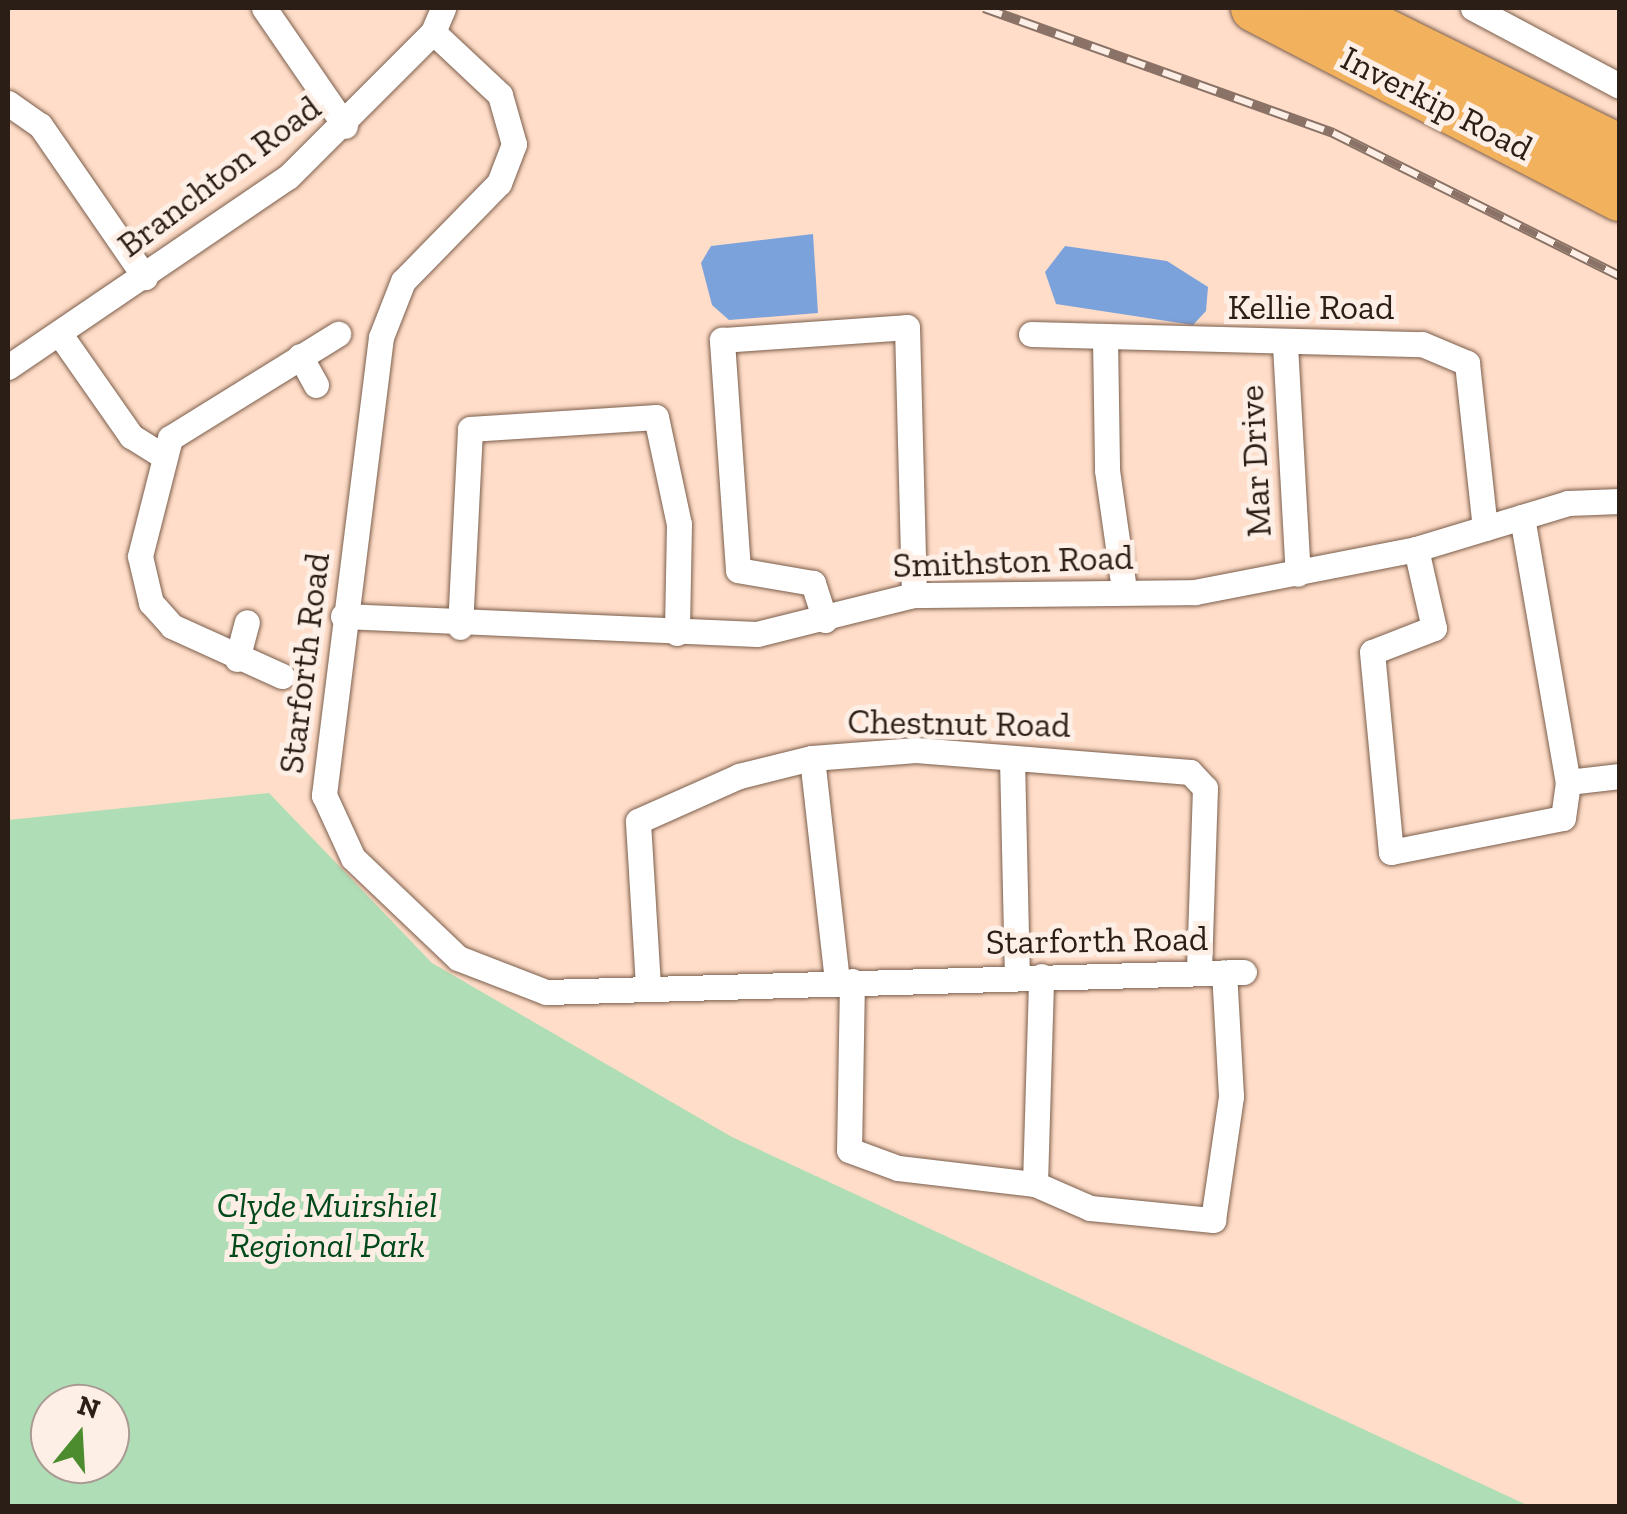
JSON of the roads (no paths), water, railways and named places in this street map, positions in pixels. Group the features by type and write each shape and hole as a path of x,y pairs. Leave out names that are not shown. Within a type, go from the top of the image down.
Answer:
{"highway":[{"name":"Inverkip Road","path":"1255,8 1620,198"},
{"name":"Inverkip Road","path":"1336,8 1620,149"}],"street":[{"path":"264,8 345,126"},
{"name":"Branchton Road","path":"8,368 145,277 345,126 432,32 444,8"},
{"path":"1473,8 1620,86"},
{"name":"Starforth Road","path":"432,32 500,94 514,144 499,183 403,281 381,337 343,616 324,794 353,858 458,958 546,992 1222,972"},
{"path":"8,102 40,125 145,277"},
{"path":"825,620 813,583 738,570 722,340 908,327 914,594"},
{"path":"59,333 131,436 160,454"},
{"path":"282,676 195,643 152,603 140,556 160,454 182,425 338,334"},
{"name":"Kellie Road","path":"1030,334 1285,344 1422,344 1466,363 1485,528"},
{"path":"1105,337 1107,470 1124,590"},
{"name":"Mar Drive","path":"1285,344 1298,574"},
{"path":"300,356 316,385"},
{"path":"460,627 470,429 656,417 679,524 678,633"},
{"name":"Smithston Road","path":"343,616 460,627 756,634 825,620 914,594 1195,592 1416,549 1522,517 1620,501"},
{"path":"1416,549 1434,628 1372,652 1391,852 1563,818 1568,782 1522,517"},
{"path":"237,659 247,622"},
{"name":"Chestnut Road","path":"648,986 638,821 739,776 812,758 916,750 1190,772 1204,788 1231,1096 1214,1220 1090,1208 1036,1184"},
{"path":"812,758 844,981 849,1150 898,1168 1036,1184 1029,975 1012,759"},
{"path":"1568,782 1620,776"}],"water":[{"path":"813,234 818,313 729,320 712,305 701,263 711,246"},
{"path":"1065,246 1167,261 1208,287 1206,311 1193,325 1056,304 1045,272"}],"railway":[{"path":"984,8 1333,133 1620,276"}],"park label":[{"name":"Clyde Muirshiel Regional Park","path":"327,1225"}]}
